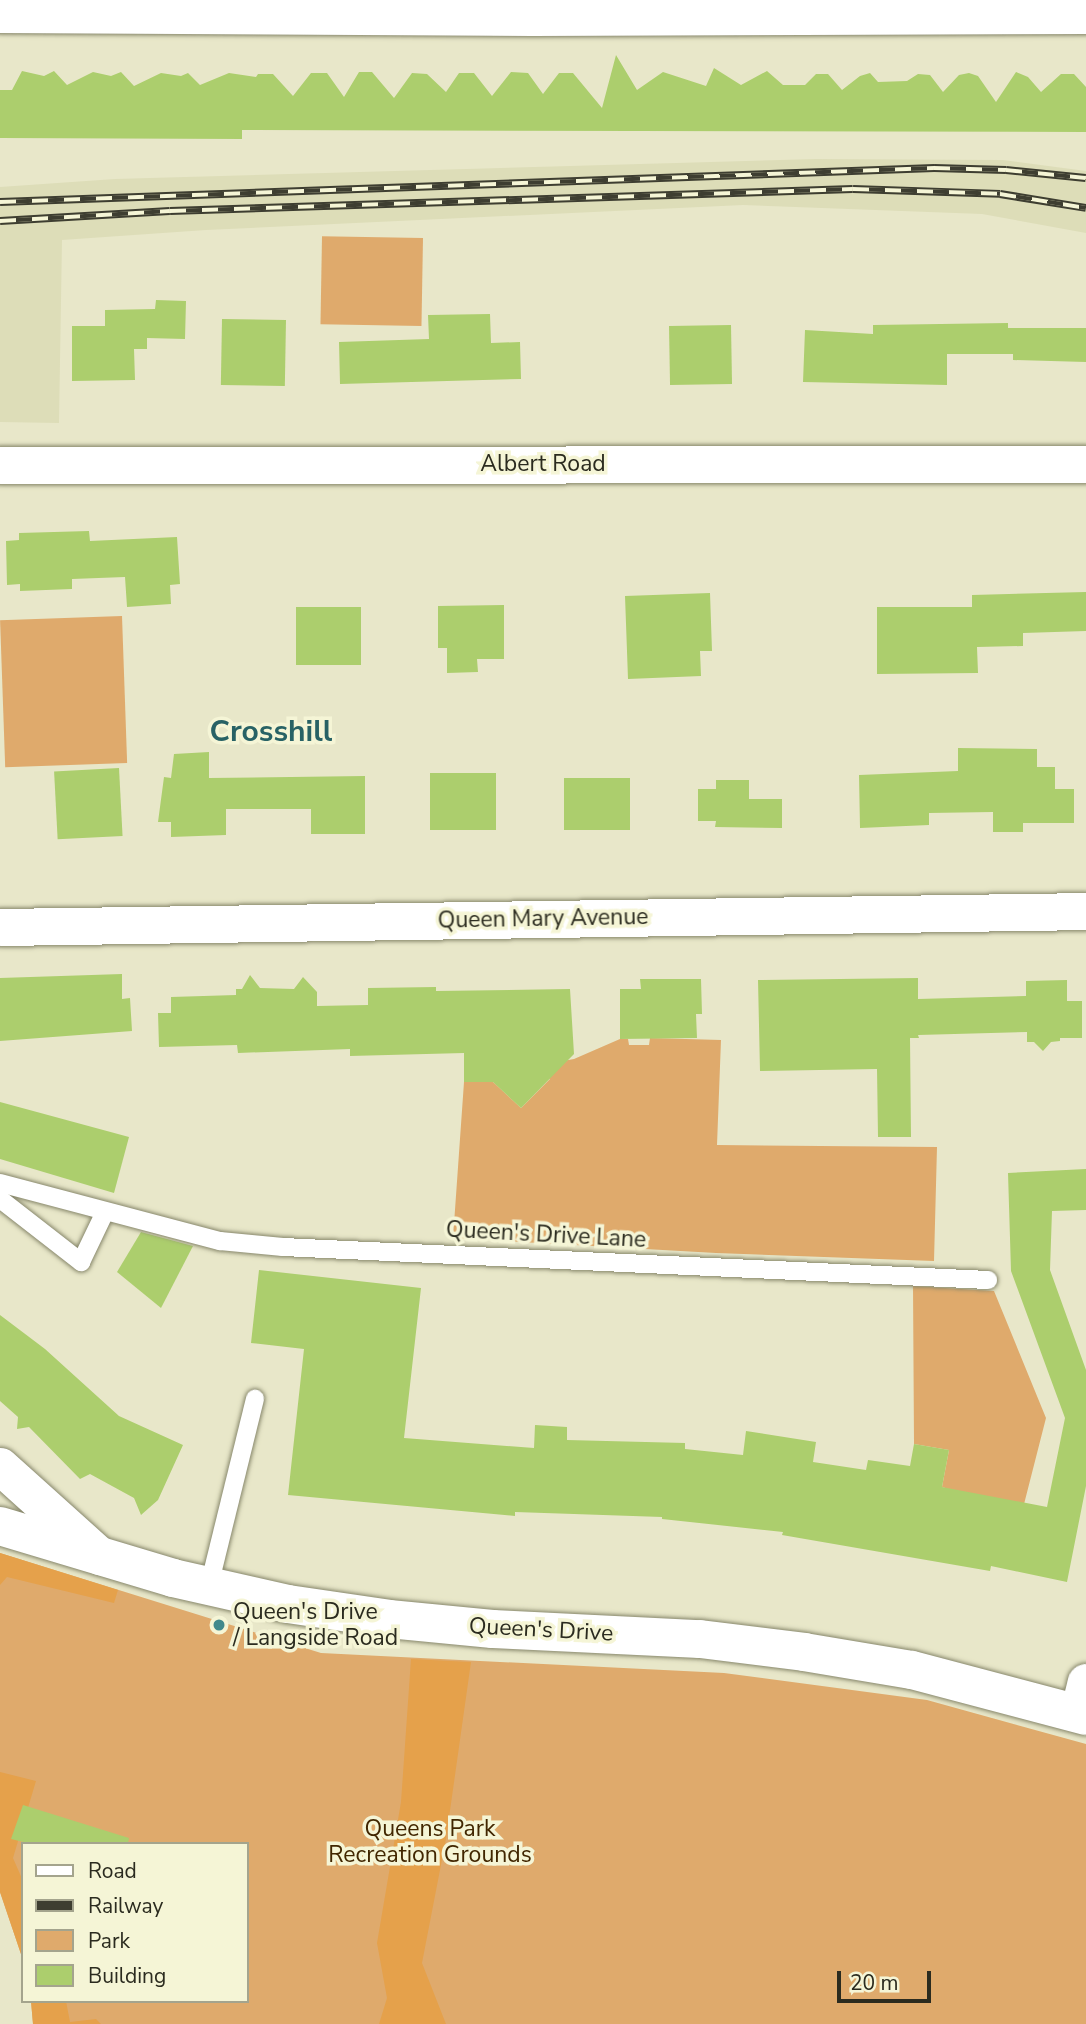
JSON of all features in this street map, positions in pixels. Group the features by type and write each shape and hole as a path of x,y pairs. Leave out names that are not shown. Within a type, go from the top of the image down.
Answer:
{"street":[{"path":"0,14 153,8 888,8 1086,15"},
{"name":"Albert Road","path":"0,465 1086,464"},
{"name":"Queen Mary Avenue","path":"0,927 1086,911"},
{"path":"0,1466 100,1556"},
{"name":"Queen's Drive","path":"0,1526 209,1586 288,1604 409,1621 493,1629 700,1639 804,1651 1083,1704"}],"lane":[{"name":"Queen's Drive Lane","path":"0,1183 220,1241 283,1247 988,1280"},
{"path":"0,1199 81,1262 105,1212"},
{"path":"209,1586 255,1399"}],"shaded area":[{"path":"816,159 1003,160 1086,171 1086,233 982,214 743,205 206,230 62,240 59,423 0,422 0,187 115,179"}],"green space":[{"path":"322,236 423,238 421,326 320,324"},
{"path":"122,616 127,763 5,767 0,620"},
{"path":"650,1038 721,1040 717,1145 937,1147 934,1261 716,1253 453,1238 464,1082 493,1082 521,1108 550,1079 535,1066 574,1059 620,1039 628,1039 629,1045 649,1045"},
{"path":"913,1286 994,1291 1046,1418 1022,1512 942,1487 949,1450 914,1444"},
{"name":"Queens Park Recreation Grounds","path":"0,1553 321,1653 724,1673 927,1700 1086,1744 1086,2024 33,2024 31,2003 248,2003 248,1842 21,1842 21,1954 0,1892"},
{"path":"0,1553 118,1590 114,1603 7,1577 0,1585"},
{"path":"411,1659 471,1662 446,1839 422,1963 446,2024 379,2024 387,1998 377,1943 401,1802"},
{"path":"0,1772 36,1781 13,1858 21,1876 21,1954 0,1892"},
{"path":"31,2003 66,2003 70,2022 96,2019 101,2024 33,2024"}],"building":[{"path":"616,55 637,90 663,72 706,86 714,68 741,85 767,71 783,85 805,85 816,74 828,74 842,90 860,76 870,73 878,82 907,81 918,74 930,75 943,92 959,75 969,73 978,76 996,102 1016,72 1028,77 1041,92 1061,74 1074,74 1086,87 1086,132 242,130 242,139 0,138 0,90 12,90 22,71 44,76 54,71 67,85 93,72 111,76 121,72 134,86 161,73 181,76 188,73 200,85 229,73 256,77 258,74 273,74 293,96 311,73 327,73 344,97 359,72 372,72 394,98 412,73 427,74 446,92 459,73 474,73 492,96 511,72 528,73 543,94 559,73 573,73 602,108"},
{"path":"156,300 186,301 185,339 147,338 147,349 134,349 135,380 72,381 72,326 105,326 105,310 155,309"},
{"path":"490,314 491,343 520,342 521,379 340,384 339,342 429,339 428,315"},
{"path":"222,319 286,320 285,386 221,385"},
{"path":"1008,323 1008,328 1086,328 1086,362 1013,360 1013,354 947,354 947,385 803,382 805,330 873,334 873,325"},
{"path":"731,325 732,384 670,385 669,326"},
{"path":"89,531 90,541 177,537 180,584 170,585 171,604 127,607 125,577 72,579 72,589 20,591 20,584 7,585 6,541 19,540 19,533"},
{"path":"1086,592 1086,631 1023,633 1023,646 977,647 978,673 877,674 877,607 972,607 972,595"},
{"path":"710,593 712,651 700,651 701,676 628,679 625,596"},
{"path":"504,605 504,659 477,659 478,672 447,673 447,648 438,648 438,606"},
{"path":"296,607 361,607 361,665 296,665"},
{"path":"958,748 1037,749 1037,767 1055,767 1055,789 1074,789 1074,823 1023,823 1023,832 993,832 993,812 929,813 929,825 860,828 859,775 958,771"},
{"path":"209,752 209,778 365,776 365,834 311,834 311,809 226,809 226,835 171,837 171,822 158,822 164,777 171,778 174,754"},
{"path":"119,768 123,836 58,839 54,771"},
{"path":"430,773 496,773 496,830 430,830"},
{"path":"564,778 630,778 630,830 564,830"},
{"path":"716,780 749,780 749,799 782,799 782,828 715,827 716,821 698,821 698,789 716,789"},
{"path":"122,974 122,999 130,998 132,1031 0,1041 0,978"},
{"path":"250,975 260,988 294,989 303,977 317,992 317,1006 368,1005 368,988 436,987 436,991 570,989 574,1054 521,1108 493,1082 464,1082 464,1053 350,1056 350,1049 238,1053 237,1045 159,1047 158,1013 171,1013 171,997 236,995 236,989 242,989"},
{"path":"918,978 918,999 1026,996 1026,981 1067,980 1067,1001 1082,1001 1082,1038 1060,1038 1060,1041 1051,1042 1043,1051 1034,1042 1027,1042 1027,1032 918,1035 919,1038 910,1038 911,1137 878,1137 877,1069 760,1071 758,980"},
{"path":"640,979 701,979 702,1014 696,1014 697,1038 620,1039 620,989 641,989"},
{"path":"0,1102 129,1137 114,1193 0,1159"},
{"path":"1086,1169 1086,1210 1052,1211 1050,1270 1086,1370 1086,1486 1067,1582 991,1566 990,1571 782,1535 783,1532 662,1517 515,1512 515,1516 288,1495 304,1349 251,1343 259,1270 421,1288 404,1438 534,1448 535,1425 567,1427 567,1440 685,1443 685,1449 743,1455 746,1431 816,1442 813,1462 866,1470 868,1460 910,1466 914,1444 949,1450 942,1487 1047,1507 1065,1418 1011,1271 1008,1173"},
{"path":"141,1232 193,1246 161,1308 117,1272"},
{"path":"0,1315 45,1349 119,1416 183,1445 158,1500 141,1515 134,1498 90,1474 80,1479 29,1427 17,1429 18,1417 0,1401"},
{"path":"23,1805 129,1838 128,1842 24,1842 11,1839"}],"railway":[{"path":"0,202 934,168 1006,170 1086,178"},
{"path":"0,221 170,211 853,189 1000,194 1086,208"}],"place":[{"name":"Queen's Drive / Langside Road","path":"219,1625"}],"district":[{"name":"Crosshill","path":"271,732"}]}
